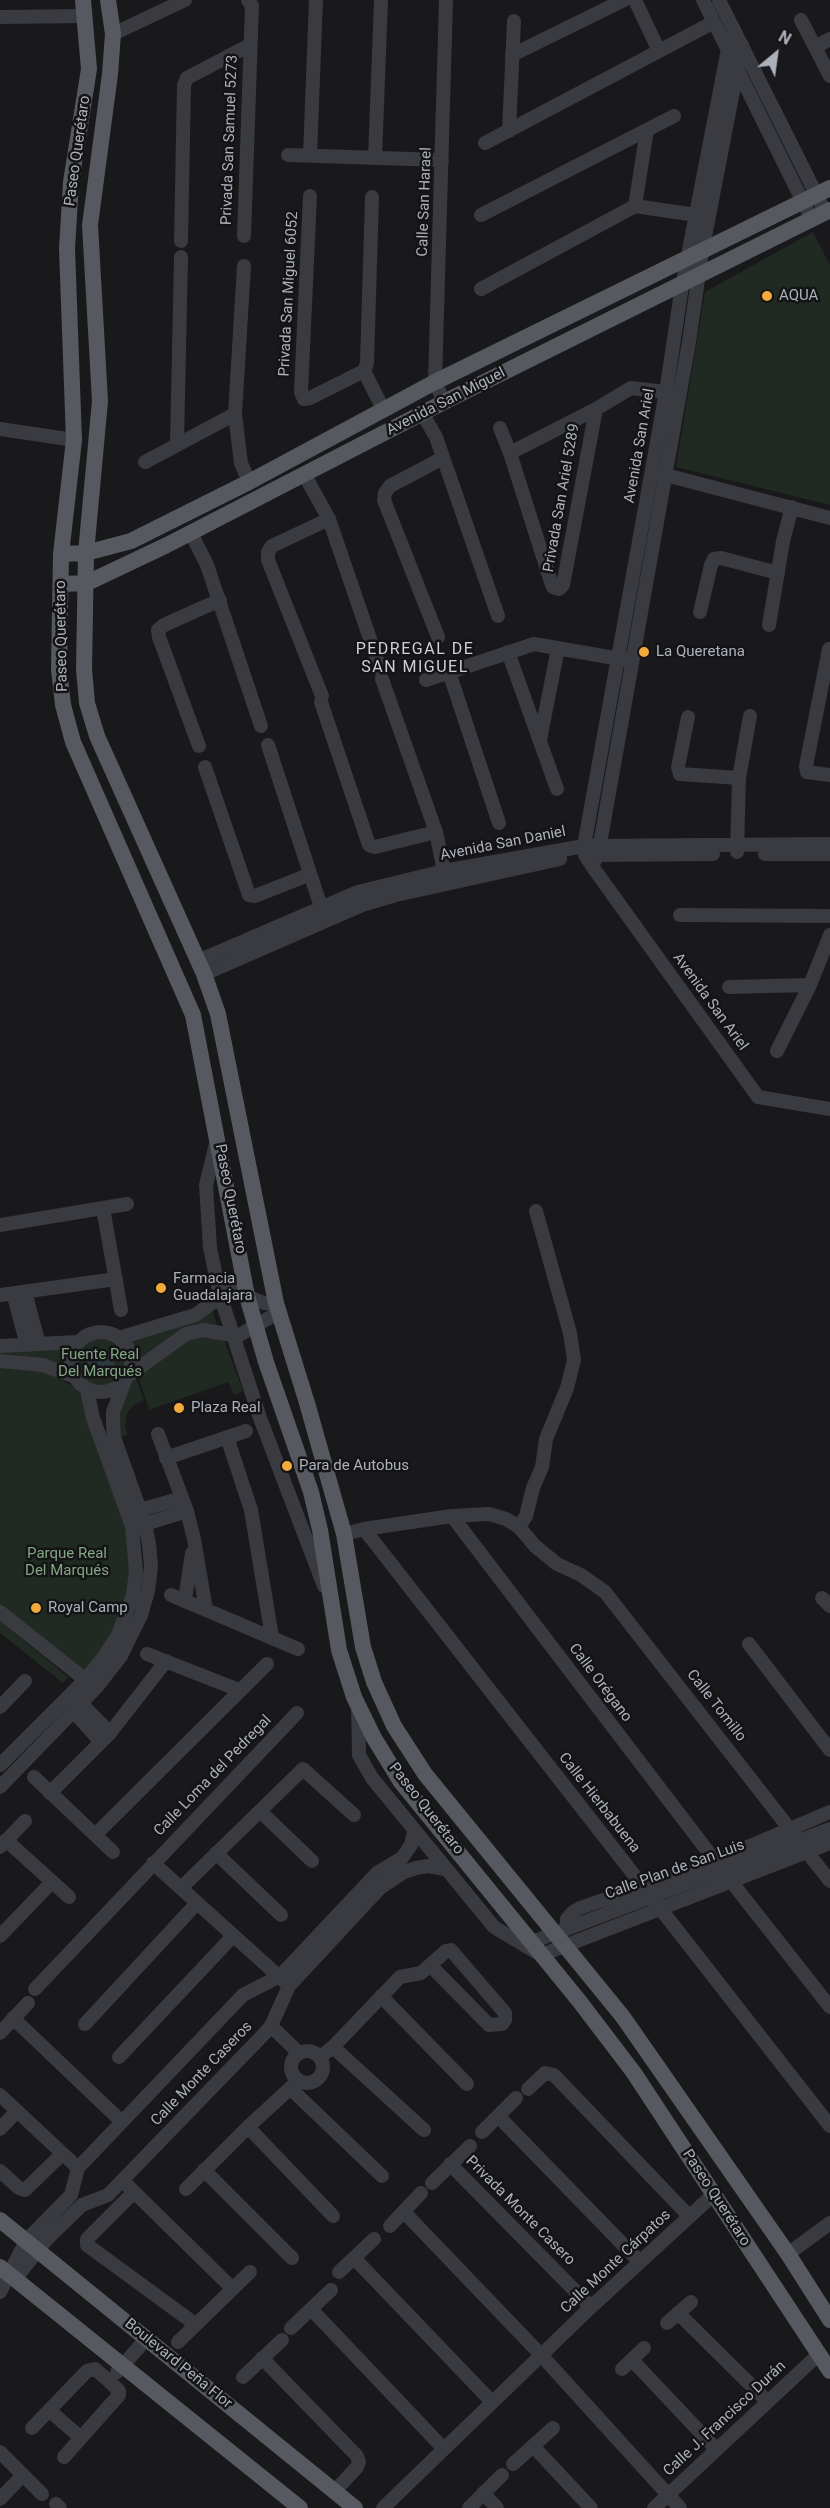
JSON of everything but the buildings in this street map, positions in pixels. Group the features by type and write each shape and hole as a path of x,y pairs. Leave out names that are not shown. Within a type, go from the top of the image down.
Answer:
{"main road":[{"name":"Paseo Querétaro","path":"108,0 113,34 90,225 100,401 86,553 84,669 87,703 94,725 201,968 218,1014 277,1308 344,1534 363,1647 374,1682 394,1726 425,1774 563,1935 661,2069 788,2254 830,2320"},
{"name":"Paseo Querétaro","path":"84,8 89,69 71,182 67,249 74,440 62,554 59,669 63,705 73,742 193,1015 218,1135 247,1296 320,1530 339,1650 358,1704 374,1738 401,1782 537,1948 634,2073 830,2371"},
{"name":"Avenida San Miguel","path":"62,554 86,553 131,541 249,482 435,382 817,195"},
{"name":"Avenida San Miguel","path":"61,584 87,584 191,533 422,413 822,214"},
{"name":"Boulevard Peña Flor","path":"0,2220 356,2508"},
{"path":"5,2280 122,2366 300,2508"}],"street":[{"path":"113,34 185,0"},
{"name":"Privada San Samuel 5273","path":"244,236 252,6 248,0"},
{"path":"310,155 316,0"},
{"path":"375,158 381,0"},
{"name":"Calle San Harael","path":"444,402 435,382 446,0"},
{"path":"512,55 624,0"},
{"path":"635,0 659,51"},
{"path":"703,0 714,21 735,47 817,195 822,214"},
{"name":"Avenida San Ariel","path":"719,0 734,30 735,47 696,215 695,255 699,276 658,473 592,853 758,1097 830,1109"},
{"path":"0,17 84,8"},
{"path":"801,20 830,76"},
{"path":"509,131 514,21"},
{"path":"485,143 714,21"},
{"path":"815,47 830,39"},
{"name":"Privada San Samuel 5273","path":"181,241 184,85 187,78 250,45"},
{"path":"735,47 736,66 817,195"},
{"name":"Avenida San Ariel","path":"658,473 666,392 682,285 695,255 736,66"},
{"path":"481,215 674,116"},
{"path":"635,206 647,130"},
{"path":"288,155 442,160"},
{"name":"Privada San Miguel 6052","path":"310,196 301,392 304,399 310,398 364,370"},
{"path":"372,197 367,363 364,370 383,409"},
{"path":"481,289 635,206 696,215"},
{"path":"177,444 181,257"},
{"path":"244,266 235,414 241,463 249,482"},
{"name":"Privada San Ariel 5289","path":"510,453 596,409 631,388 666,392"},
{"name":"Privada San Ariel 5289","path":"500,428 551,582 553,587 559,589 563,585 596,409"},
{"path":"422,413 436,437 498,616"},
{"path":"145,462 235,414"},
{"path":"0,429 74,440"},
{"path":"438,638 384,500 385,493 390,486 443,458"},
{"path":"658,473 830,518"},
{"path":"304,474 328,519 436,832 444,871"},
{"path":"769,625 792,507"},
{"path":"328,519 272,546 268,552 268,560 321,699 369,845 375,847 436,832"},
{"path":"191,533 207,564 261,726"},
{"path":"700,612 714,559 721,558 778,573"},
{"path":"199,746 158,630 164,625 220,600"},
{"path":"426,680 534,644 625,660"},
{"path":"540,740 558,648"},
{"path":"829,649 806,766 807,772 830,775"},
{"path":"508,652 557,789"},
{"path":"449,672 499,823"},
{"path":"737,850 739,778 750,716"},
{"path":"688,717 678,767 680,774 739,778"},
{"path":"268,745 322,910"},
{"path":"206,767 249,895 255,896 309,875"},
{"name":"Avenida San Daniel","path":"201,968 444,871 592,853 737,850 830,844"},
{"name":"Avenida San Daniel","path":"737,850 830,854"},
{"name":"Avenida San Daniel","path":"201,968 358,892 395,889 592,853"},
{"path":"680,915 830,916"},
{"path":"777,1051 810,985 830,935"},
{"path":"729,987 810,985"},
{"path":"218,1135 206,1185 210,1248 220,1295 260,1418 331,1603"},
{"path":"0,1226 127,1204"},
{"path":"103,1208 121,1310"},
{"path":"344,1534 452,1516 489,1514 506,1519 519,1527 543,1467 546,1439 567,1388 574,1360 570,1333 536,1211"},
{"path":"33,1344 13,1294 116,1279"},
{"path":"119,1338 195,1315 220,1295 236,1292 277,1308"},
{"path":"87,1390 100,1393 113,1391 186,1334 203,1330 220,1331 232,1336 243,1335 277,1308"},
{"path":"0,1766 91,1684 121,1656 141,1615 148,1591 151,1566 143,1517 114,1437 113,1412 126,1379 130,1354 126,1345 119,1338 105,1332 90,1333 77,1342 70,1357 70,1366 75,1377 87,1390 93,1418 132,1526 136,1572 133,1595 118,1635 91,1684 78,1709 0,1787"},
{"path":"0,1346 77,1342"},
{"path":"0,1361 43,1365 75,1377"},
{"path":"166,1458 246,1431"},
{"path":"158,1434 184,1504 194,1539 206,1610"},
{"path":"227,1437 251,1510 272,1637"},
{"path":"143,1517 184,1504"},
{"name":"Calle Orégano","path":"452,1516 722,1870 830,2007"},
{"name":"Calle Tomillo","path":"519,1527 535,1546 557,1564 581,1575 605,1592 830,1881"},
{"name":"Calle Hierbabuena","path":"364,1529 830,2126"},
{"path":"185,1600 194,1539"},
{"path":"171,1595 298,1649"},
{"path":"0,1611 91,1684"},
{"path":"749,1644 830,1750"},
{"path":"147,1654 239,1690"},
{"path":"50,1793 106,1737 166,1661"},
{"path":"95,1835 267,1664"},
{"path":"2,1701 25,1681"},
{"path":"358,1704 359,1755 372,1778 494,1927 537,1948"},
{"path":"78,1709 106,1737"},
{"name":"Calle Loma del Pedregal","path":"35,1989 297,1713"},
{"path":"181,1888 303,1769 354,1815"},
{"path":"34,1777 113,1852"},
{"path":"260,1811 312,1861"},
{"path":"563,1935 567,1919 573,1912 650,1897 722,1870 791,1828 830,1812"},
{"path":"25,1821 3,1844 69,1897"},
{"name":"Calle Plan de San Luis","path":"803,1847 830,1829"},
{"name":"Calle Monte Caseros","path":"32,2246 82,2205 108,2195 268,2030 284,1981 377,1873 402,1858 411,1845 414,1832"},
{"name":"Calle Plan de San Luis","path":"537,1948 650,1897 722,1870 803,1847 830,1843"},
{"path":"216,1853 281,1915"},
{"path":"153,1863 284,1981"},
{"name":"Calle Monte Caseros","path":"5,2280 71,2195 78,2168 243,1995 284,1981 380,1888 404,1872 428,1866 445,1869"},
{"path":"0,1936 51,1882"},
{"path":"85,2024 197,1903"},
{"path":"119,2057 233,1936"},
{"path":"320,2057 333,2047 400,1977 416,1976 446,1951 450,1950 504,2013 505,2019 502,2024 489,2025 430,1965"},
{"path":"381,1996 467,2084"},
{"path":"0,2033 28,2003"},
{"path":"14,2018 121,2121"},
{"path":"268,2030 296,2056"},
{"path":"333,2047 424,2130"},
{"path":"186,2189 248,2127 295,2085 316,2081 322,2075 324,2066 320,2057 314,2052 296,2056 290,2067 295,2085 382,2175"},
{"path":"528,2089 545,2073 554,2074 689,2216"},
{"path":"0,2096 78,2168"},
{"path":"482,2132 516,2098"},
{"path":"0,2129 17,2111"},
{"path":"498,2116 640,2262"},
{"path":"248,2127 333,2216"},
{"name":"Privada Monte Casero","path":"432,2183 470,2146"},
{"path":"0,2171 19,2188 25,2190 62,2154"},
{"name":"Privada Monte Casero","path":"450,2164 591,2307"},
{"path":"204,2170 292,2258"},
{"path":"122,2180 232,2288"},
{"path":"134,2192 87,2239 87,2245 195,2324"},
{"path":"390,2226 421,2193"},
{"name":"Calle Monte Cárpatos","path":"383,2508 591,2307 714,2194"},
{"path":"71,2195 82,2205"},
{"path":"404,2212 542,2356 680,2508"},
{"path":"788,2254 830,2223"},
{"path":"339,2272 374,2239"},
{"path":"354,2258 492,2402"},
{"path":"178,2342 250,2272"},
{"path":"291,2328 331,2290"},
{"path":"667,2323 691,2302"},
{"path":"310,2309 444,2449"},
{"path":"678,2313 767,2401"},
{"path":"109,2381 147,2338"},
{"path":"243,2377 282,2340"},
{"path":"644,2348 627,2365 716,2449"},
{"name":"Calle J. Francisco Durán","path":"654,2508 819,2354"},
{"path":"262,2358 357,2456 359,2462 357,2468 335,2491"},
{"path":"32,2428 87,2371 95,2369 109,2381 119,2391 119,2395 64,2457"},
{"path":"50,2410 81,2438"},
{"path":"513,2464 553,2428"},
{"path":"533,2446 591,2508"},
{"path":"0,2452 42,2494"},
{"path":"0,2499 23,2475"},
{"path":"469,2508 502,2475"},
{"path":"483,2493 497,2508"}],"green space":[{"path":"813,232 830,265 830,505 676,467 705,292"},
{"path":"212,1309 218,1329 204,1328 134,1366 133,1351 124,1338"},
{"path":"186,1334 218,1336 225,1342 243,1391 234,1395 228,1382 149,1410 137,1371"},
{"name":"Fuente Real Del Marqués","path":"95,1337 105,1337 119,1344 126,1363 119,1382 105,1389 95,1389 85,1385 78,1378 74,1368 74,1358 78,1348 85,1341"},
{"path":"69,1346 65,1352 64,1367 0,1357 0,1349"},
{"name":"Parque Real Del Marqués","path":"0,1367 41,1370 77,1388 92,1418 131,1527 135,1572 117,1635 85,1678 0,1610"},
{"path":"134,1373 144,1400 134,1405 127,1413 125,1426 127,1435 115,1438 124,1383"},
{"path":"0,1621 68,1677 63,1683 0,1633"}],"shaded area":[{"path":"100,1350 110,1354 114,1364 110,1374 100,1378 90,1374 86,1364 90,1354"}],"place":[{"name":"AQUA","path":"767,296"},
{"name":"La Queretana","path":"644,652"},
{"name":"Farmacia Guadalajara","path":"161,1288"},
{"name":"Plaza Real","path":"179,1408"},
{"name":"Para de Autobus","path":"287,1466"},
{"name":"Royal Camp","path":"36,1608"}],"district":[{"name":"PEDREGAL DE SAN MIGUEL","path":"415,659"}]}
